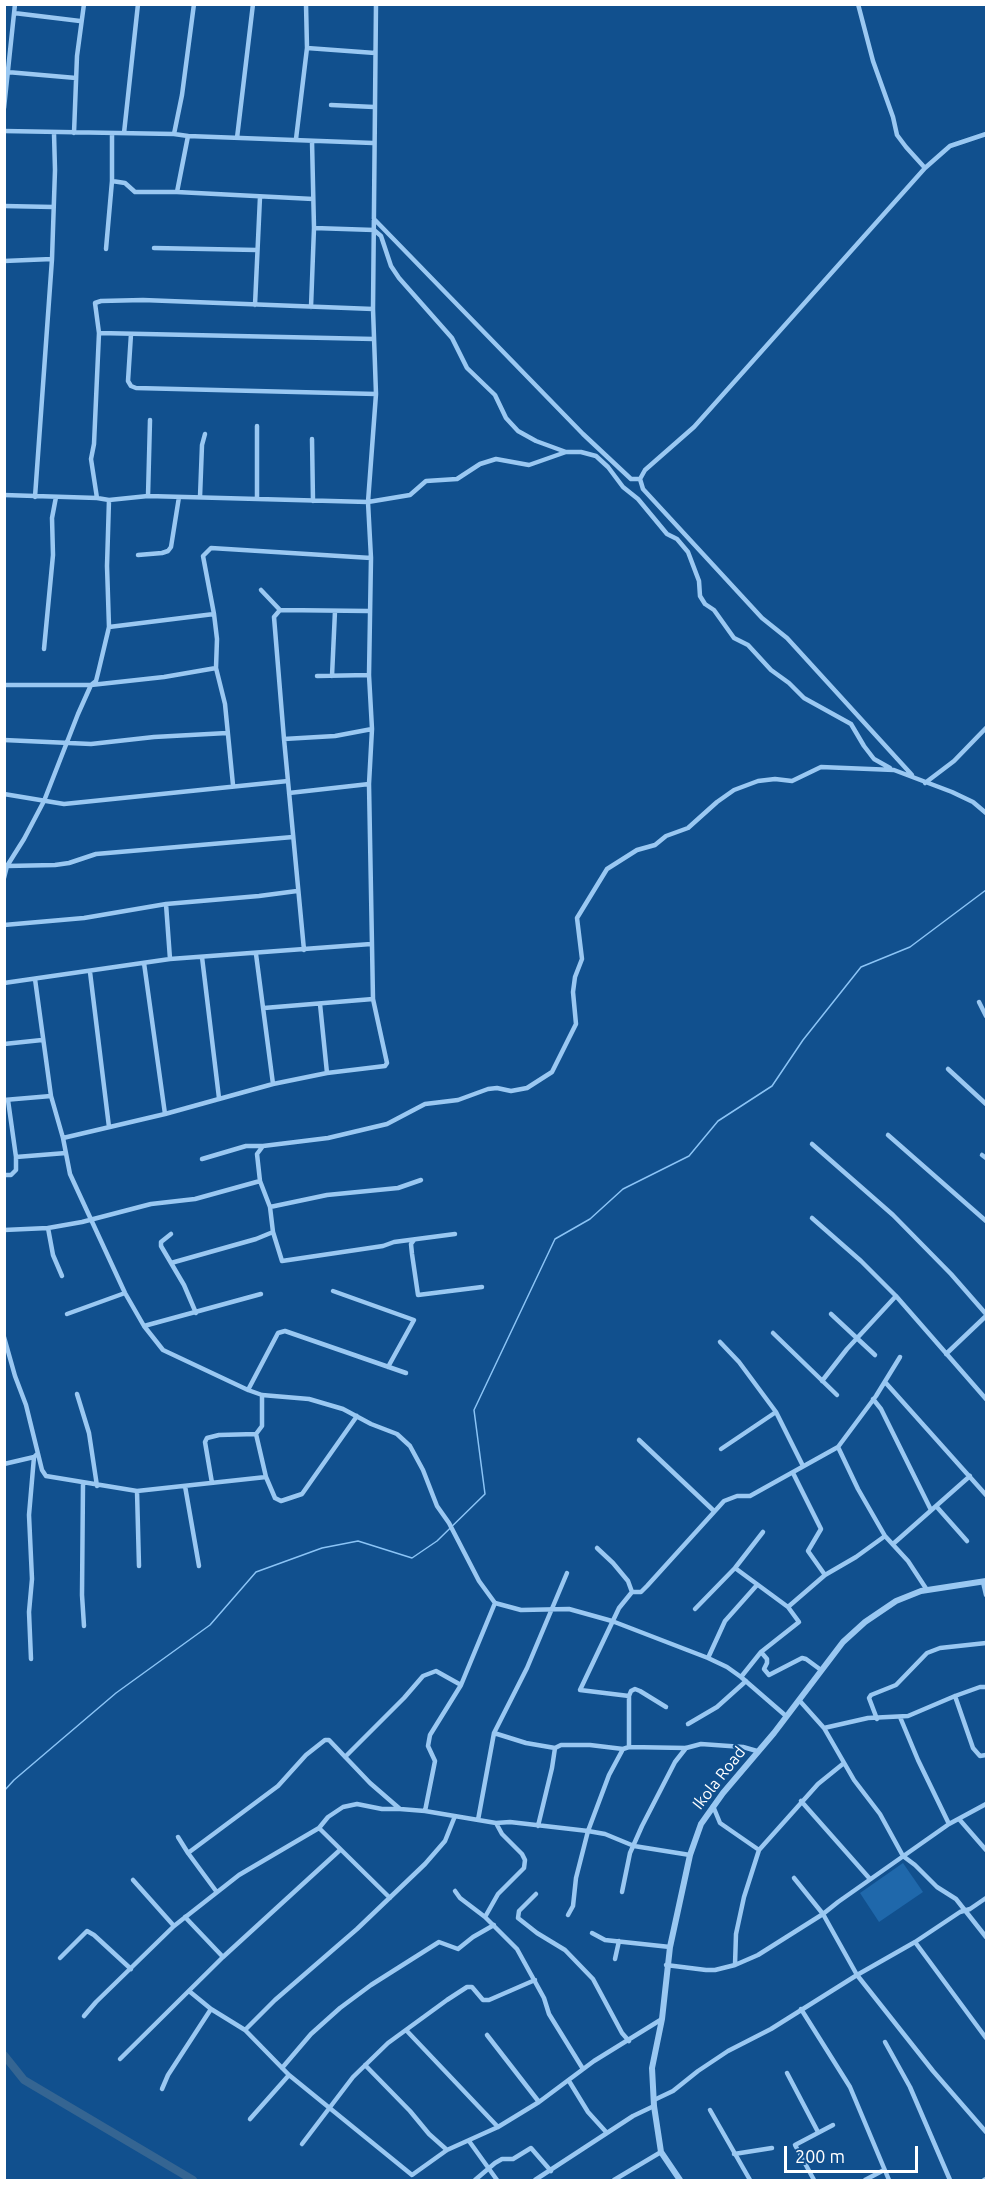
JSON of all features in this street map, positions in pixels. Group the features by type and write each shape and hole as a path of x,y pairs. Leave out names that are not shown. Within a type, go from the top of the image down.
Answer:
{"street":[{"path":"4,108 15,4"},
{"path":"74,133 80,21 84,4"},
{"path":"124,133 138,4"},
{"path":"174,134 182,94 194,4"},
{"path":"237,138 253,4"},
{"path":"296,139 306,48 306,4"},
{"path":"63,1137 165,1114 273,1083 387,1065 373,999 369,787 372,729 369,675 368,502 376,394 373,309 373,142 376,4"},
{"path":"858,4 873,61 897,135 925,168"},
{"path":"14,13 80,21"},
{"path":"306,48 375,53"},
{"path":"7,72 76,78"},
{"path":"332,105 374,107"},
{"path":"4,131 174,134 373,142"},
{"path":"35,497 52,259 56,170 54,133"},
{"path":"106,249 112,181 112,133"},
{"path":"915,778 787,638 762,618 746,601 643,489 640,480 645,470 694,427 925,168 950,147 987,134"},
{"path":"177,192 188,136"},
{"path":"311,307 314,228 312,141"},
{"path":"112,181 125,183 135,192 313,199"},
{"path":"255,305 260,197"},
{"path":"4,206 53,207"},
{"path":"374,219 583,434 631,479 640,480"},
{"path":"314,228 374,230 381,236 391,266 399,278 453,338 467,368 495,395 506,418 518,431 536,441 566,452"},
{"path":"154,248 257,250"},
{"path":"4,261 52,259"},
{"path":"98,498 91,459 94,444 99,333 94,303 143,300 373,309"},
{"path":"99,333 374,339"},
{"path":"131,334 128,381 136,388 376,394"},
{"path":"148,496 150,420"},
{"path":"257,426 257,499"},
{"path":"200,497 202,445 205,434"},
{"path":"312,439 313,501"},
{"path":"4,495 109,500 148,496 368,502 410,495 426,481 457,479 480,464 496,459 529,465 566,452 581,452 596,456 608,467 623,487 638,499 667,534 677,539 688,552 699,581 700,596 705,604 714,610 734,638 748,645 771,670 804,698 851,724 874,759 894,770 964,797 987,813"},
{"path":"44,649 53,555 52,518 56,497"},
{"path":"138,555 162,553 171,547 179,497"},
{"path":"4,878 7,866 44,801 91,685 96,681 109,627 107,566 109,500"},
{"path":"233,785 225,704 216,668 217,639 214,614 203,556 211,548 370,558"},
{"path":"261,590 280,610 369,611"},
{"path":"280,610 274,617 304,950"},
{"path":"332,676 335,611"},
{"path":"109,627 214,614"},
{"path":"4,685 91,685 158,678 216,668"},
{"path":"317,676 369,675"},
{"path":"925,783 954,761 987,728"},
{"path":"284,739 335,736 372,729"},
{"path":"4,740 22,739 66,744 91,744 154,737 227,733"},
{"path":"202,1159 246,1146 328,1138 387,1124 424,1104 458,1100 488,1089 512,1091 526,1088 552,1072 576,1024 573,992 575,977 582,959 577,918 607,869 637,850 655,845 673,833 688,828 727,795 758,781 775,779 792,781 820,767 894,770"},
{"path":"4,794 64,804 288,781"},
{"path":"289,793 369,787"},
{"path":"7,866 56,865 96,854 293,837"},
{"path":"4,925 84,918 166,904 297,891"},
{"path":"166,904 170,959"},
{"path":"4,983 170,959 371,944"},
{"path":"256,954 273,1083"},
{"path":"202,957 219,1098"},
{"path":"144,963 165,1114"},
{"path":"90,972 109,1127"},
{"path":"35,979 51,1096 63,1137 70,1174 125,1293 144,1326 163,1350 248,1390 262,1395 309,1399 343,1409 371,1424 397,1434 410,1446 423,1470 436,1506 448,1523 479,1581 495,1603 521,1610 569,1609 612,1621 708,1658 741,1677 786,1716"},
{"path":"264,1008 373,999"},
{"path":"979,1002 987,1016"},
{"path":"320,1004 327,1073"},
{"path":"4,1044 42,1040"},
{"path":"948,1069 987,1104"},
{"path":"4,1175 11,1175 16,1170 16,1157 6,1100 51,1096"},
{"path":"888,1135 987,1221"},
{"path":"812,1144 893,1215 951,1274 987,1315 945,1354"},
{"path":"263,1146 257,1154 260,1181 270,1207 273,1232 282,1261 455,1234"},
{"path":"16,1157 66,1153"},
{"path":"270,1207 327,1195 398,1188 421,1180"},
{"path":"4,1230 48,1228 82,1222 151,1204 195,1199 260,1181"},
{"path":"812,1218 861,1261 896,1296 945,1354 986,1397"},
{"path":"82,1222 93,1226"},
{"path":"48,1228 52,1255 62,1276"},
{"path":"171,1263 273,1232"},
{"path":"171,1234 160,1244 184,1285 196,1313"},
{"path":"414,1240 411,1244 418,1295 483,1287"},
{"path":"333,1291 414,1320 388,1367"},
{"path":"67,1314 125,1293"},
{"path":"144,1326 261,1294"},
{"path":"822,1381 847,1349 858,1340 896,1296"},
{"path":"831,1314 875,1355"},
{"path":"248,1390 281,1331 406,1373"},
{"path":"773,1333 837,1395"},
{"path":"4,1337 26,1405 36,1455 46,1476 137,1491 266,1477"},
{"path":"720,1342 739,1362 776,1412 803,1466"},
{"path":"629,1696 580,1690 619,1608 633,1592 641,1592 647,1586 714,1511 730,1497 750,1496 838,1447 885,1382 900,1357"},
{"path":"885,1382 987,1495"},
{"path":"77,1394 89,1433 97,1486"},
{"path":"262,1395 262,1426 256,1434 266,1477 278,1501 302,1494 357,1416"},
{"path":"873,1399 881,1409 933,1508 967,1541"},
{"path":"721,1449 776,1412"},
{"path":"212,1483 205,1442 207,1438 219,1435 256,1434"},
{"path":"639,1440 714,1511"},
{"path":"838,1447 858,1489 885,1536 914,1568 927,1590"},
{"path":"4,1464 36,1455"},
{"path":"31,1659 28,1612 32,1579 29,1515 36,1455"},
{"path":"793,1473 821,1529 808,1551 825,1575"},
{"path":"893,1544 970,1476"},
{"path":"83,1483 84,1626"},
{"path":"185,1485 199,1566"},
{"path":"137,1491 139,1566"},
{"path":"695,1610 735,1568 763,1532"},
{"path":"788,1607 825,1575 856,1557 885,1536"},
{"path":"597,1548 628,1581 633,1592"},
{"path":"735,1568 788,1607 799,1622 762,1652 741,1677"},
{"path":"478,1820 494,1733 527,1668 567,1573"},
{"path":"985,1582 987,1595"},
{"name":"Ikola Road","path":"680,2181 661,2152 652,2068 662,2019 666,1965 690,1855 701,1824 843,1642 865,1622 896,1602 927,1590 985,1582"},
{"path":"708,1658 725,1621 757,1586"},
{"path":"425,1810 435,1761 428,1746 430,1735 461,1685 495,1603"},
{"path":"877,1719 869,1698 871,1695 896,1685 927,1653 940,1648 987,1643"},
{"path":"762,1652 767,1659 764,1669 769,1675 802,1658 821,1670"},
{"path":"345,1757 423,1676 435,1671 461,1685"},
{"path":"688,1724 717,1707 746,1681"},
{"path":"824,1728 867,1718 900,1717 919,1712 954,1696 987,1687"},
{"path":"629,1747 629,1696 631,1691 634,1689 640,1691 666,1707"},
{"path":"954,1696 973,1748 980,1756 987,1755"},
{"path":"799,1700 824,1728 854,1780 880,1814 903,1856 937,1887 956,1899 987,1937"},
{"path":"900,1717 918,1761 949,1824"},
{"path":"494,1733 555,1749 561,1745 590,1745 623,1749 629,1747 686,1748 701,1744 743,1747 758,1751"},
{"path":"188,1853 278,1786 306,1755 322,1742 329,1740 370,1783 400,1809"},
{"path":"622,1892 627,1862 657,1793 686,1748"},
{"path":"538,1826 555,1749"},
{"path":"568,1915 573,1906 576,1878 588,1831 609,1774 623,1749"},
{"path":"735,1965 734,1943 742,1906 759,1850 801,1801 844,1763"},
{"path":"801,1801 870,1879"},
{"path":"666,1965 706,1970 735,1965 758,1955 824,1914 949,1824 987,1804"},
{"path":"84,2016 174,1926 216,1891 319,1828 334,1812 351,1805 382,1809 425,1810 496,1823 510,1822 588,1831 605,1834 634,1846 690,1855"},
{"path":"713,1806 720,1823 759,1850"},
{"path":"245,2030 425,1864 445,1841 455,1815"},
{"path":"958,1819 987,1850"},
{"path":"485,1917 498,1894 524,1868 525,1860 502,1834 496,1823"},
{"path":"319,1828 390,1898"},
{"path":"178,1838 216,1891"},
{"path":"120,2060 223,1957 340,1850"},
{"path":"794,1878 824,1914 857,1975 933,2071 987,2132"},
{"path":"133,1880 174,1926"},
{"path":"455,1892 494,1924 518,1949 544,1998 549,2014 583,2069"},
{"path":"536,1894 519,1911 520,1922 565,1950 593,1978 622,2033 629,2041"},
{"path":"535,2181 673,2091 721,2056 771,2029 987,1898"},
{"path":"185,1917 223,1957"},
{"path":"282,2068 311,2034 371,1985 439,1942 458,1949 473,1936 494,1924"},
{"path":"60,1958 87,1932 94,1935 131,1969"},
{"path":"592,1933 605,1940 670,1947"},
{"path":"615,1959 619,1941"},
{"path":"915,1942 987,2038"},
{"path":"302,2144 353,2077 365,2065 406,2030 467,1987 472,1987 483,2000 489,2000 535,1980"},
{"path":"189,1991 211,2009 245,2030 289,2075 331,2107 410,2175 416,2175 447,2150 498,2127 539,2102 583,2069 662,2019"},
{"path":"162,2089 168,2075 211,2009"},
{"path":"801,2009 850,2087 889,2181"},
{"path":"406,2030 498,2127"},
{"path":"487,2035 539,2102"},
{"path":"885,2042 910,2087 950,2181"},
{"path":"365,2065 429,2134 447,2150"},
{"path":"787,2073 818,2132"},
{"path":"250,2120 289,2075"},
{"path":"569,2081 588,2112 607,2133"},
{"path":"710,2110 750,2181"},
{"path":"814,2181 795,2145 834,2125"},
{"path":"469,2141 497,2181"},
{"path":"475,2181 495,2163 502,2159 513,2159 531,2148 551,2171"},
{"path":"734,2154 772,2148"},
{"path":"614,2181 661,2152"},
{"path":"865,2181 884,2170"}],"shaded area":[{"path":"903,1863 923,1892 879,1922 860,1893"}],"waterway":[{"path":"4,1791 116,1693 210,1625 256,1572 322,1548 358,1541 412,1558 437,1541 485,1494 474,1410 555,1239 590,1219 623,1189 689,1156 718,1121 772,1086 803,1040 861,967 910,947 986,890"},
{"path":"4,2055 24,2080 193,2180"}]}
